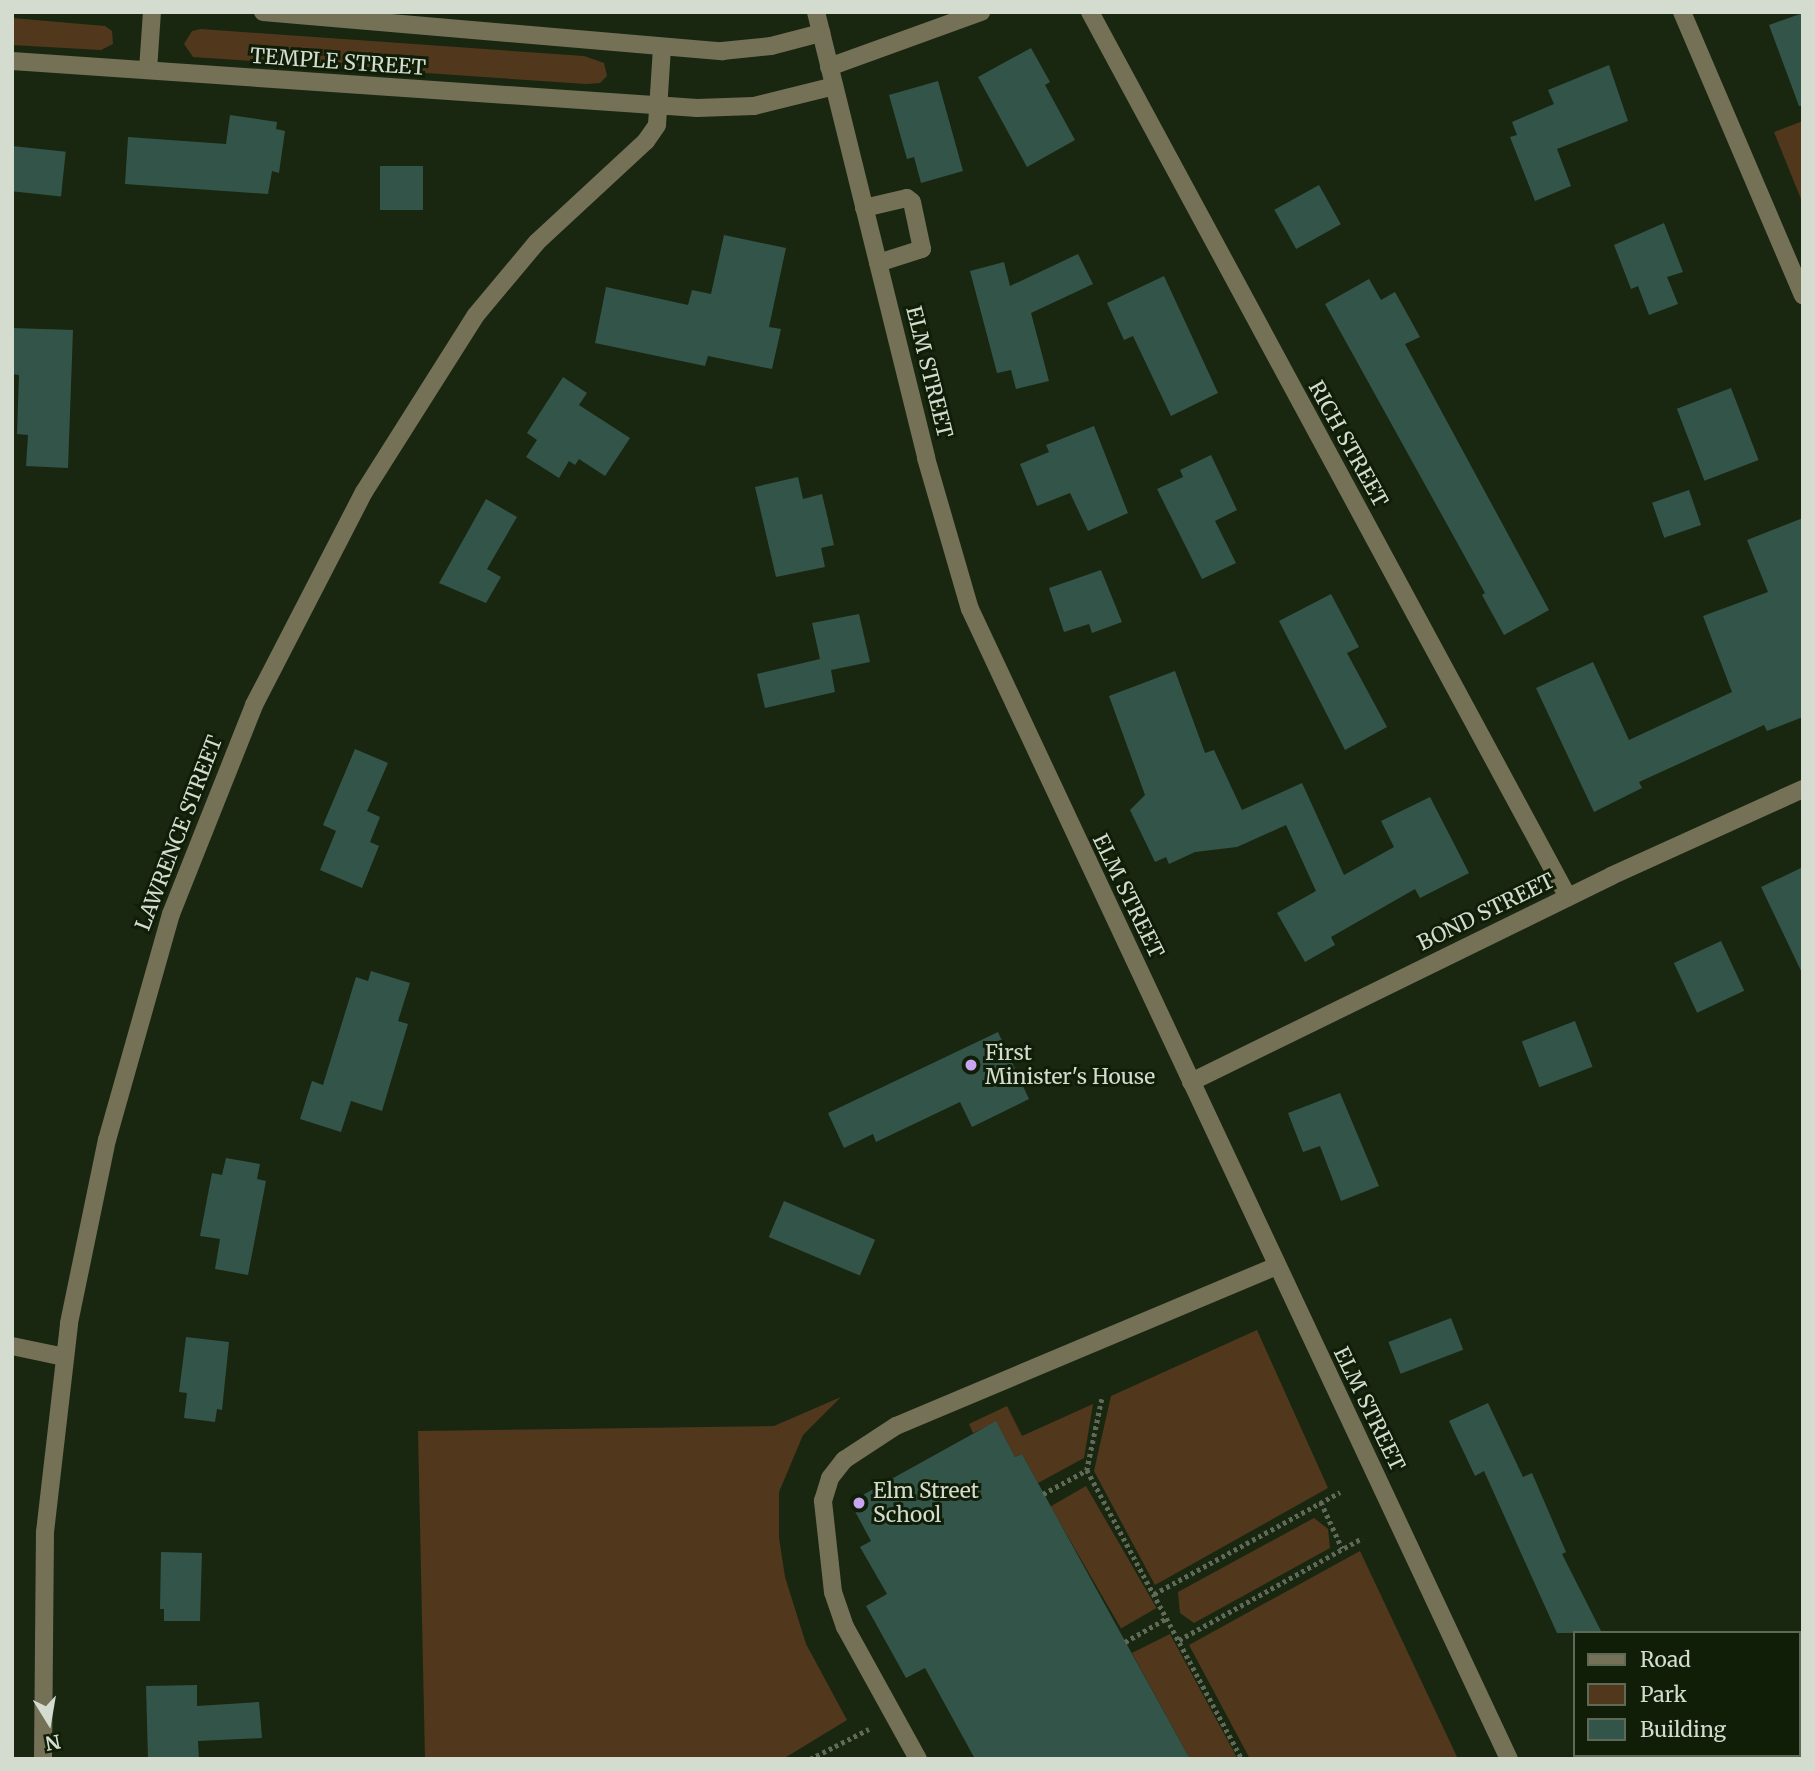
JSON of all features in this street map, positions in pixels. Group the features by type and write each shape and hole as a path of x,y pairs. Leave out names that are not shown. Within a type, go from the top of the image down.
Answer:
{"street":[{"path":"148,70 152,12"},
{"name":"TEMPLE STREET","path":"263,12 663,48 748,50 821,33"},
{"name":"ELM STREET","path":"816,12 926,458 971,609 1275,1267 1509,1759"},
{"path":"829,67 981,12"},
{"name":"RICH STREET","path":"1090,12 1568,897"},
{"path":"1682,12 1803,295"},
{"name":"LAWRENCE STREET","path":"43,1759 45,1532 64,1357 93,1200 147,988 196,844 254,705 325,562 436,372 476,315 537,242 646,141 657,125 663,48"},
{"name":"TEMPLE STREET","path":"12,61 660,106 754,106 834,86"},
{"path":"864,208 907,198 912,202 922,250 878,262"},
{"name":"BOND STREET","path":"1191,1082 1568,897 1803,789"},
{"path":"918,1759 845,1627 829,1574 823,1501 830,1478 844,1460 896,1426 1275,1267"},
{"path":"12,1346 64,1357"}],"path":[{"path":"1102,1399 1087,1470 1242,1759"},
{"path":"1044,1494 1087,1470"},
{"path":"1154,1594 1339,1492"},
{"path":"1321,1502 1342,1548"},
{"path":"1179,1640 1362,1538"},
{"path":"1125,1642 1167,1618"},
{"path":"810,1759 895,1716"}],"green space":[{"path":"12,18 105,26 112,31 113,44 101,50 12,45"},
{"path":"201,29 584,56 604,63 607,76 600,83 586,84 193,57 184,44 192,31"},
{"path":"1803,121 1803,204 1774,132"},
{"path":"1257,1330 1328,1488 1155,1585 1094,1471 1111,1396"},
{"path":"841,1397 803,1435 779,1492 779,1538 785,1577 806,1644 847,1720 783,1759 425,1759 418,1431 774,1426"},
{"path":"1093,1404 1084,1458 1038,1483 1022,1454 1015,1457 996,1422 973,1433 969,1424 1007,1406 1022,1436"},
{"path":"1086,1486 1156,1608 1121,1629 1050,1506"},
{"path":"1314,1518 1328,1529 1330,1548 1194,1623 1180,1613 1178,1592"},
{"path":"1360,1551 1458,1759 1250,1759 1189,1645"},
{"path":"1170,1634 1237,1759 1190,1759 1132,1653"}],"building":[{"path":"1803,13 1803,106 1799,106 1769,25"},
{"path":"1031,48 1050,82 1045,85 1075,140 1027,167 978,77"},
{"path":"1609,65 1628,121 1557,149 1571,186 1535,201 1510,137 1517,135 1512,122 1554,104 1548,90"},
{"path":"938,81 963,171 921,183 914,157 907,159 889,95"},
{"path":"230,115 277,122 276,129 285,131 279,173 272,171 268,194 125,184 128,137 226,144"},
{"path":"12,146 66,152 61,196 12,191"},
{"path":"380,166 423,166 423,210 380,210"},
{"path":"1319,185 1341,224 1296,249 1274,210"},
{"path":"1664,223 1683,272 1667,277 1678,304 1649,315 1638,286 1631,289 1614,245"},
{"path":"724,235 786,248 769,327 781,329 772,369 708,356 705,366 595,343 606,287 688,305 692,290 711,294"},
{"path":"1078,254 1093,284 1031,313 1049,381 1016,389 1011,370 997,373 970,271 1004,262 1010,286"},
{"path":"1164,276 1218,393 1171,416 1133,336 1124,340 1107,303"},
{"path":"1369,279 1381,300 1395,292 1420,337 1405,344 1549,610 1504,635 1482,595 1485,593 1325,304"},
{"path":"12,328 73,330 68,468 26,466 28,435 17,434 19,375 12,374"},
{"path":"563,377 587,393 579,405 630,438 605,476 579,459 575,465 569,461 559,478 526,457 537,440 527,433"},
{"path":"1731,388 1759,460 1704,481 1677,409"},
{"path":"1094,426 1128,513 1088,531 1070,493 1037,506 1020,464 1049,452 1046,445"},
{"path":"1211,455 1237,510 1215,521 1236,563 1202,579 1157,489 1183,477 1180,470"},
{"path":"798,477 803,499 822,494 834,545 821,548 825,567 776,577 755,487"},
{"path":"1689,490 1701,525 1664,538 1652,503"},
{"path":"486,499 517,517 487,569 501,577 486,603 439,583"},
{"path":"1803,518 1803,717 1767,731 1764,725 1639,782 1642,788 1594,812 1536,688 1593,662 1629,740 1732,692 1703,616 1768,592 1747,540"},
{"path":"1101,570 1122,622 1092,633 1089,624 1064,632 1049,588"},
{"path":"1331,594 1359,647 1347,653 1387,727 1345,750 1279,621"},
{"path":"859,614 870,662 831,670 835,692 765,708 757,674 820,659 812,623"},
{"path":"1175,671 1205,753 1214,750 1242,810 1302,783 1344,875 1394,847 1381,821 1430,797 1469,873 1420,898 1415,889 1331,937 1335,945 1305,962 1277,913 1316,891 1286,825 1237,847 1195,852 1169,864 1166,857 1155,862 1130,810 1145,795 1109,696"},
{"path":"355,749 388,763 367,811 380,817 370,842 379,846 362,888 320,870 336,831 323,825"},
{"path":"1803,867 1803,975 1761,887"},
{"path":"1721,941 1744,991 1697,1013 1674,963"},
{"path":"371,971 410,983 398,1021 408,1024 382,1111 351,1101 341,1132 300,1119 312,1081 323,1085 356,977 368,981"},
{"path":"1575,1021 1593,1067 1539,1087 1522,1041"},
{"name":"First Minister's House","path":"998,1032 1029,1099 972,1127 960,1102 876,1142 873,1134 844,1148 828,1113"},
{"path":"1340,1093 1379,1186 1341,1201 1320,1146 1303,1152 1288,1113"},
{"path":"226,1158 260,1164 257,1179 266,1181 248,1275 215,1269 220,1239 200,1236 212,1173 222,1175"},
{"path":"784,1201 875,1240 860,1276 769,1237"},
{"path":"1451,1318 1463,1350 1401,1374 1388,1342"},
{"path":"186,1337 229,1342 222,1410 217,1409 215,1422 184,1418 187,1393 179,1392"},
{"path":"1488,1403 1523,1477 1532,1473 1566,1552 1562,1554 1601,1631 1557,1633 1484,1471 1475,1476 1449,1421"},
{"name":"Elm Street School","path":"996,1421 1015,1457 1022,1454 1190,1759 975,1759 925,1668 906,1678 866,1606 887,1594 860,1547 871,1541 850,1502"},
{"path":"161,1552 202,1553 200,1621 164,1621 164,1609 160,1609"},
{"path":"197,1685 197,1706 259,1702 262,1738 198,1741 199,1759 148,1759 146,1686"}],"place":[{"name":"First Minister's House","path":"971,1065"},
{"name":"Elm Street School","path":"859,1503"}]}
